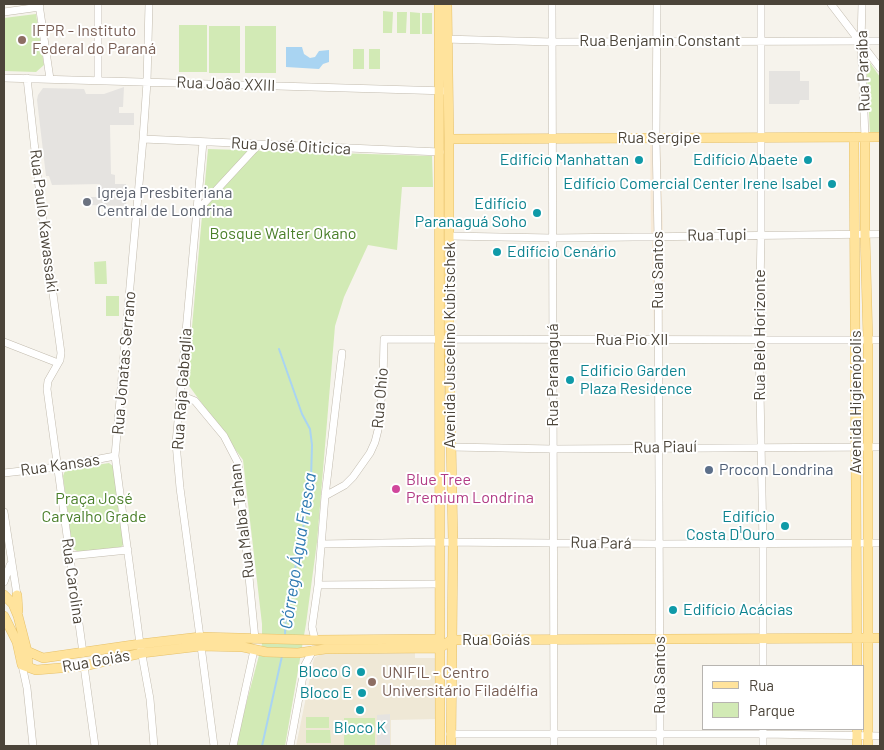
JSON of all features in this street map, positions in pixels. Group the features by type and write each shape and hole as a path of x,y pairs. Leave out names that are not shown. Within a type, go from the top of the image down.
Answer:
{"main road":[{"name":"Avenida Juscelino Kubitschek","path":"439,4 449,139 449,236 440,389 440,746"},
{"name":"Avenida Juscelino Kubitschek","path":"443,40 447,4"},
{"name":"Avenida Juscelino Kubitschek","path":"444,91 440,148 444,339 453,542 450,640 450,746"},
{"name":"Avenida Higienópolis","path":"854,137 857,665"},
{"name":"Avenida Higienópolis","path":"865,137 868,340 868,746"},
{"name":"Rua Sergipe","path":"449,139 880,137"},
{"path":"854,163 865,163"},
{"path":"440,389 445,408 444,436 446,444 450,447"},
{"path":"16,592 18,616 27,651 25,666"},
{"path":"4,595 8,605 18,616"},
{"path":"4,616 17,642 25,666"},
{"name":"Rua Goiás","path":"200,641 266,652 440,644 450,640 880,638"},
{"path":"255,639 265,642 296,643 309,651"},
{"name":"Rua Goiás","path":"27,651 43,658 200,641 255,639 440,644"},
{"path":"315,640 318,645 325,649"},
{"name":"Rua Goiás","path":"25,666 36,670 84,666 141,648"},
{"path":"857,732 857,746"}],"street":[{"path":"98,4 98,80"},
{"name":"Rua Jonatas Serrano","path":"149,4 143,138 115,456 141,648 150,699 154,746"},
{"name":"Rua Paranaguá","path":"552,4 554,746"},
{"name":"Rua Santos","path":"657,4 656,138 660,746"},
{"name":"Rua Belo Horizonte","path":"761,4 759,340 763,665"},
{"path":"831,4 880,68"},
{"name":"Rua Paraíba","path":"862,4 861,42 865,137"},
{"path":"4,12 39,6 50,79"},
{"name":"Rua Benjamin Constant","path":"443,40 552,42 880,41"},
{"name":"Rua João XXIII","path":"4,78 444,91"},
{"name":"Rua Paulo Kawassaki","path":"27,78 41,205 61,353 58,363"},
{"name":"Rua José Oiticica","path":"143,138 258,145 440,148"},
{"path":"440,148 449,139"},
{"name":"Rua Raja Gabaglia","path":"203,142 176,443 180,488 214,746"},
{"path":"197,212 258,145"},
{"name":"Rua Tupi","path":"449,236 552,238 880,234"},
{"name":"Rua Pio XII","path":"384,340 880,340"},
{"name":"Rua Ohio","path":"326,496 345,485 353,477 370,453 375,442 383,382 384,340"},
{"path":"4,342 58,363"},
{"path":"315,640 312,627 342,353"},
{"name":"Rua Carolina","path":"58,363 50,376 47,386 82,653"},
{"name":"Rua Malba Tahan","path":"180,395 195,401 224,436 238,462 255,639"},
{"name":"Rua Piauí","path":"450,447 553,449 880,447"},
{"name":"Rua Kansas","path":"4,473 57,467 115,456"},
{"path":"4,512 16,592 8,605"},
{"name":"Rua Pará","path":"321,544 440,542 763,544 880,542"},
{"path":"69,556 128,550"},
{"path":"11,562 4,583 12,585 16,592"},
{"path":"318,584 440,584"},
{"path":"303,640 312,627"},
{"path":"233,746 254,650"},
{"path":"290,746 309,651"},
{"path":"25,666 33,746"},
{"path":"84,666 94,746"},
{"path":"450,734 660,734 763,731 857,732 868,736 880,736"},
{"path":"763,731 763,746"}],"shaded area":[{"path":"769,71 800,71 800,81 809,81 809,100 800,100 799,104 769,104"},
{"path":"124,87 123,107 119,107 119,113 134,113 134,125 110,125 111,174 115,175 115,184 126,184 126,206 89,205 89,197 100,197 100,184 52,185 49,176 46,176 38,95 43,88 84,89 86,94 104,94"},
{"path":"660,140 663,231 651,233 650,141"},
{"path":"652,240 664,240 662,334 654,334"},
{"name":"UNIFIL - Centro Universitário Filadélfia","path":"415,650 415,658 435,658 437,719 391,720 391,746 296,746 314,658 321,654"},
{"path":"390,714 390,746 377,746 377,715"}],"green space":[{"path":"383,11 393,12 392,33 383,33"},
{"path":"397,12 407,12 406,33 397,33"},
{"path":"410,12 420,13 420,34 410,34"},
{"path":"422,13 432,13 432,34 422,34"},
{"name":"IFPR - Instituto Federal do Paraná","path":"36,14 44,65 36,72 4,71 4,18"},
{"path":"179,25 207,25 207,72 179,72"},
{"path":"209,26 240,26 240,73 209,73"},
{"path":"245,26 276,26 276,73 245,73"},
{"path":"353,49 364,49 364,69 353,69"},
{"path":"369,49 380,49 380,69 369,69"},
{"path":"866,57 880,77 880,132 870,132"},
{"name":"Bosque Walter Okano","path":"208,149 432,156 433,187 402,187 397,250 368,245 344,297 335,326 317,542 306,624 285,746 235,746 262,644 262,624 243,460 187,383"},
{"path":"106,261 107,284 95,284 94,262"},
{"path":"106,296 119,296 119,316 106,316"},
{"name":"Praça José Carvalho Grade","path":"109,463 113,466 124,544 121,547 79,552 72,547 63,476 65,471 72,469"},
{"path":"306,717 329,717 329,728 306,728"},
{"path":"344,718 375,718 375,746 344,746"},
{"path":"306,730 330,730 331,743 306,743"}],"water":[{"path":"286,47 302,47 304,54 310,58 315,57 319,51 329,50 329,62 323,64 319,69 286,67"}],"waterway":[{"name":"Córrego Água Fresca","path":"279,349 302,414 310,429 312,445 311,479 303,529 298,545 294,580 286,612 285,635"},
{"name":"Córrego Água Fresca","path":"262,746 282,656"}],"place":[{"name":"IFPR - Instituto Federal do Paraná","path":"22,40"},
{"name":"Edifício Manhattan","path":"639,160"},
{"name":"Edifício Abaete","path":"808,160"},
{"name":"Edifício Comercial Center Irene Isabel","path":"832,184"},
{"name":"Igreja Presbiteriana Central de Londrina","path":"87,202"},
{"name":"Edifício Paranaguá Soho","path":"537,213"},
{"name":"Edifício Cenário","path":"497,252"},
{"name":"Edificio Garden Plaza Residence","path":"570,380"},
{"name":"Procon Londrina","path":"709,470"},
{"name":"Blue Tree Premium Londrina","path":"396,489"},
{"name":"Edifício Costa D¹Ouro","path":"785,526"},
{"name":"Edifício Acácias","path":"673,610"},
{"name":"Bloco G","path":"361,672"},
{"name":"UNIFIL - Centro Universitário Filadélfia","path":"372,682"},
{"name":"Bloco E","path":"362,693"},
{"name":"Bloco K","path":"360,710"}]}
